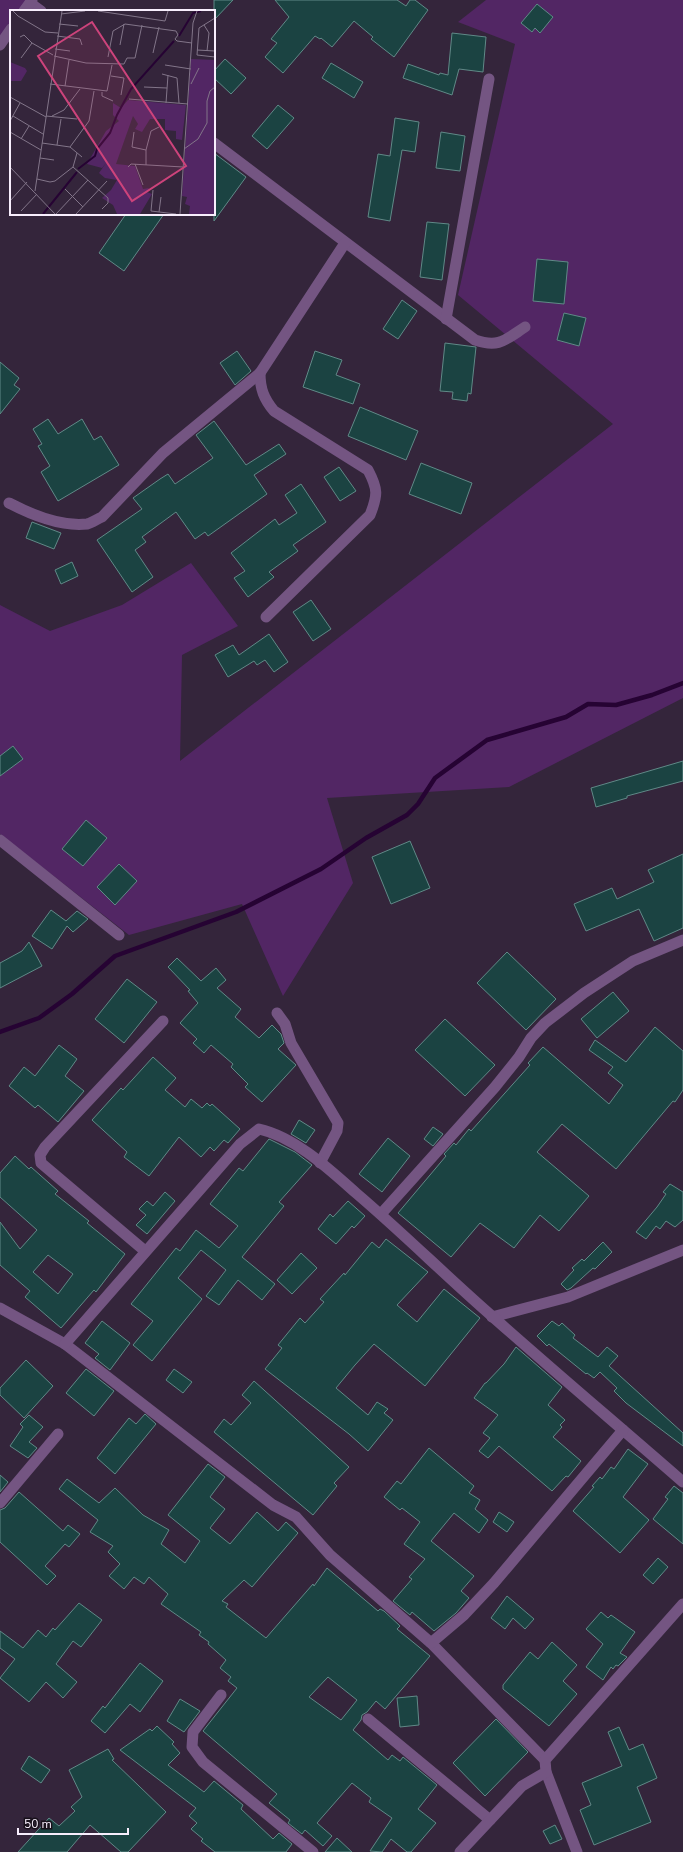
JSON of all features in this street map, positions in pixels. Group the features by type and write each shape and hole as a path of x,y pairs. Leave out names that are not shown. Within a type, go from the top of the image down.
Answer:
{"street":[{"path":"29,5 39,10"},
{"path":"0,45 10,31"},
{"path":"446,319 489,80"},
{"path":"215,144 475,340 488,344 502,342 524,327"},
{"path":"9,503 30,514 71,523 89,524 102,517 163,453 260,373 345,243"},
{"path":"260,373 260,387 264,399 274,411 368,470 376,486 376,500 370,514 266,617"},
{"path":"0,840 119,935"},
{"path":"381,1214 495,1087 519,1058 531,1038 545,1024 584,993 620,968 653,951 683,940"},
{"path":"277,1013 285,1024 291,1043 338,1123 337,1131 320,1163"},
{"path":"145,1251 41,1163 40,1155 45,1147 163,1021"},
{"path":"65,1344 240,1144 258,1129 269,1131 304,1151 381,1214 492,1317 683,1482"},
{"path":"492,1317 568,1297 683,1250"},
{"path":"0,1308 65,1344 273,1505 296,1517 330,1555 431,1643 545,1760 546,1772 577,1852"},
{"path":"431,1643 464,1615 494,1583 623,1430"},
{"path":"0,1503 58,1434"},
{"path":"545,1760 683,1604"},
{"path":"221,1695 193,1732 192,1747 203,1762 313,1852"},
{"path":"368,1719 490,1820"},
{"path":"460,1852 522,1786 546,1772"}],"shaded area":[{"path":"0,0 36,0 29,10 10,10 10,35 0,48"},
{"path":"486,0 683,0 683,698 509,787 327,798 353,883 283,996 242,904 129,935 0,834 0,605 50,631 122,605 191,563 238,626 182,655 180,761 613,424 458,295 515,44 458,22"}],"building":[{"path":"214,0 233,0 215,19"},
{"path":"275,0 397,0 406,6 410,0 415,0 428,10 394,57 371,39 373,37 354,21 332,47 321,38 320,39 315,36 283,73 265,57 277,43 271,39 289,17"},
{"path":"537,4 553,17 540,33 535,28 532,32 521,23"},
{"path":"452,33 486,37 483,72 459,69 452,95 403,78 408,64 439,75 440,73 448,75"},
{"path":"225,59 246,78 231,94 215,79 215,70"},
{"path":"331,63 363,82 354,98 322,78"},
{"path":"278,105 294,118 267,149 252,136"},
{"path":"395,118 419,122 415,152 402,150 390,221 368,217 378,154 390,156"},
{"path":"441,132 465,136 460,171 436,168"},
{"path":"215,154 246,177 214,221 215,215"},
{"path":"125,215 163,215 124,271 99,253"},
{"path":"427,222 449,224 442,280 420,277"},
{"path":"537,259 568,262 564,304 533,301"},
{"path":"402,300 417,311 398,339 383,329"},
{"path":"564,313 586,318 579,346 557,340"},
{"path":"445,343 476,347 471,394 468,393 467,401 452,399 453,392 440,391"},
{"path":"237,351 251,371 235,385 220,363"},
{"path":"315,351 342,360 336,375 360,384 353,404 303,387"},
{"path":"0,362 19,378 14,385 20,389 0,414"},
{"path":"360,407 418,431 406,460 348,436"},
{"path":"48,419 58,434 82,419 94,440 101,436 119,465 58,501 41,472 50,466 38,446 42,444 33,429"},
{"path":"214,421 246,465 279,444 286,454 254,475 267,494 208,536 205,532 195,539 176,512 142,537 146,542 135,550 153,577 132,592 97,540 142,509 133,498 168,474 175,484 213,458 196,435"},
{"path":"421,463 472,483 461,514 409,494"},
{"path":"339,467 356,491 340,501 324,477"},
{"path":"301,484 326,522 293,545 298,551 269,572 274,577 248,597 234,578 245,571 231,553 275,519 279,525 297,513 285,495"},
{"path":"32,522 61,533 54,549 26,538"},
{"path":"72,562 78,576 61,584 55,570"},
{"path":"311,600 331,629 313,641 293,612"},
{"path":"269,634 288,662 274,672 265,660 257,665 254,661 228,677 215,655 233,645 239,655"},
{"path":"13,746 23,759 0,776 0,756"},
{"path":"683,761 683,781 627,796 627,798 596,807 591,788"},
{"path":"86,820 107,838 83,866 62,849"},
{"path":"410,841 430,888 391,904 372,857"},
{"path":"683,854 683,928 654,941 639,909 586,931 574,904 612,888 617,899 654,882 648,870"},
{"path":"119,864 137,881 115,905 97,887"},
{"path":"51,910 66,921 77,911 88,919 73,932 67,926 52,949 32,936"},
{"path":"29,942 42,966 0,988 0,963 22,951"},
{"path":"507,952 556,999 526,1030 477,983"},
{"path":"177,958 201,981 216,968 226,980 217,988 241,1009 235,1017 259,1038 272,1025 281,1034 284,1043 278,1049 296,1065 262,1102 245,1087 248,1084 231,1067 233,1064 211,1045 204,1053 193,1043 197,1039 180,1023 198,1003 188,991 190,990 168,967"},
{"path":"127,979 157,1002 124,1043 95,1019"},
{"path":"613,992 629,1011 597,1038 581,1019"},
{"path":"445,1019 495,1065 465,1096 415,1050"},
{"path":"655,1027 683,1051 683,1090 675,1102 673,1101 616,1169 562,1124 537,1152 589,1196 559,1231 540,1215 514,1248 480,1223 451,1257 398,1213 446,1156 444,1154 454,1143 456,1145 469,1129 471,1131 530,1065 528,1063 543,1047 609,1104 623,1085 608,1073 613,1067 589,1050 595,1040 626,1062"},
{"path":"59,1045 77,1059 65,1076 84,1091 58,1122 38,1105 35,1108 9,1086 24,1067 35,1076"},
{"path":"153,1057 176,1078 165,1090 185,1107 191,1099 202,1108 207,1103 210,1106 212,1104 240,1129 228,1143 224,1140 214,1151 210,1147 201,1157 179,1137 149,1176 124,1157 127,1152 92,1120 121,1088 123,1090"},
{"path":"299,1120 315,1130 306,1143 291,1134"},
{"path":"433,1127 443,1134 433,1146 424,1139"},
{"path":"388,1138 410,1156 382,1192 359,1174"},
{"path":"269,1139 295,1152 312,1165 279,1202 284,1206 242,1257 275,1284 262,1300 238,1280 219,1305 206,1296 226,1270 201,1250 178,1278 202,1299 152,1361 133,1345 153,1321 131,1304 176,1248 180,1251 196,1230 219,1248 238,1226 210,1204 239,1168 243,1171"},
{"path":"15,1156 29,1169 31,1167 58,1191 55,1194 89,1221 87,1223 125,1254 96,1292 94,1290 61,1328 25,1297 30,1291 0,1265 0,1222 20,1249 37,1230 0,1197 0,1173","holes":["48,1255 73,1274 58,1294 33,1272"]},
{"path":"670,1184 683,1192 683,1220 675,1227 666,1221 660,1229 656,1226 646,1239 636,1232 657,1207 666,1194 663,1192"},
{"path":"165,1192 175,1201 147,1234 136,1225 146,1215 139,1209 147,1201 153,1206"},
{"path":"348,1201 365,1216 354,1228 352,1226 336,1244 318,1229 330,1214 333,1217"},
{"path":"386,1239 428,1272 397,1305 417,1322 444,1289 480,1318 425,1386 374,1344 355,1365 336,1388 368,1415 377,1402 388,1409 384,1413 393,1420 368,1451 349,1434 265,1369 282,1348 278,1345 300,1318 305,1323 324,1302 320,1299 344,1273 345,1275 372,1242 379,1248"},
{"path":"603,1242 612,1252 595,1269 593,1268 567,1290 561,1284 574,1270 572,1268 582,1259 584,1261"},
{"path":"301,1253 317,1268 292,1294 277,1280"},
{"path":"102,1321 130,1343 110,1370 95,1358 99,1354 85,1343"},
{"path":"552,1321 559,1326 562,1323 575,1335 573,1338 598,1357 607,1347 618,1356 609,1366 683,1433 683,1446 626,1403 614,1391 617,1388 600,1372 594,1378 587,1373 586,1374 549,1344 547,1346 537,1336"},
{"path":"516,1347 562,1387 548,1405 565,1420 560,1425 562,1427 553,1437 581,1461 568,1477 566,1476 552,1491 499,1446 488,1458 479,1451 490,1438 483,1433 498,1415 474,1398 485,1383 504,1364"},
{"path":"26,1360 53,1386 24,1418 0,1395 0,1388"},
{"path":"86,1369 114,1391 94,1416 66,1393"},
{"path":"174,1369 192,1382 183,1393 166,1380"},
{"path":"254,1381 349,1467 334,1483 337,1486 313,1515 214,1432 224,1419 231,1425 251,1403 242,1395"},
{"path":"145,1414 156,1424 115,1474 97,1458 129,1418 136,1424"},
{"path":"29,1415 43,1427 29,1442 37,1448 28,1458 10,1446 23,1427 20,1424"},
{"path":"429,1448 474,1486 469,1493 480,1500 475,1509 488,1520 479,1533 454,1513 431,1541 474,1576 461,1591 469,1598 456,1613 434,1631 412,1612 410,1615 393,1601 412,1579 409,1577 425,1559 404,1544 420,1522 402,1508 400,1510 384,1497 397,1481 401,1484"},
{"path":"628,1449 648,1464 623,1497 649,1520 620,1553 573,1511 594,1487 592,1486 600,1477 602,1479 611,1467 614,1469"},
{"path":"208,1464 225,1477 210,1497 225,1509 210,1528 230,1544 257,1512 278,1531 286,1522 298,1533 252,1587 244,1580 222,1601 228,1604 226,1607 266,1638 313,1584 314,1586 327,1568 378,1611 380,1609 384,1611 400,1626 397,1629 430,1656 385,1709 376,1701 367,1712 362,1715 361,1720 353,1730 388,1760 392,1755 400,1761 403,1757 437,1785 418,1809 436,1823 411,1852 407,1852 391,1839 382,1852 370,1851 392,1818 369,1802 371,1798 352,1783 317,1823 332,1836 323,1846 305,1830 302,1834 288,1823 290,1820 269,1803 277,1794 203,1731 237,1688 228,1681 231,1677 220,1668 226,1660 208,1644 209,1642 199,1635 201,1632 161,1604 168,1594 149,1577 144,1584 134,1577 124,1589 109,1576 120,1564 108,1552 113,1546 90,1532 98,1520 59,1489 67,1479 99,1503 115,1488 143,1515 169,1530 161,1544 185,1563 200,1541 168,1515","holes":["328,1677 357,1700 341,1720 309,1697"]},
{"path":"0,1475 8,1482 0,1492"},
{"path":"674,1486 683,1493 683,1544 653,1519 668,1499 665,1497"},
{"path":"19,1492 63,1531 68,1525 80,1534 69,1547 65,1544 45,1566 56,1576 47,1585 0,1542 0,1510 5,1508"},
{"path":"499,1512 514,1522 507,1532 493,1522"},
{"path":"658,1558 668,1567 653,1584 643,1575"},
{"path":"507,1596 534,1619 525,1629 513,1618 505,1629 491,1618"},
{"path":"79,1603 102,1620 81,1647 73,1641 56,1664 77,1682 63,1698 46,1682 29,1702 0,1678 15,1659 0,1648 0,1631 23,1648 38,1630 46,1637 53,1628 55,1630"},
{"path":"601,1612 608,1618 611,1615 635,1632 620,1653 627,1657 618,1666 616,1665 613,1669 611,1667 603,1680 586,1667 603,1644 586,1629"},
{"path":"552,1642 577,1665 563,1681 577,1694 549,1726 503,1689 503,1685 530,1652 538,1659"},
{"path":"140,1663 163,1681 140,1712 130,1704 105,1733 91,1721 103,1706 105,1708"},
{"path":"417,1696 419,1725 400,1727 397,1698"},
{"path":"180,1699 200,1711 184,1732 167,1721"},
{"path":"496,1719 528,1752 485,1796 453,1763"},
{"path":"157,1726 174,1742 172,1744 180,1753 168,1765 204,1792 214,1781 243,1805 241,1809 273,1839 279,1833 292,1844 286,1852 215,1852 201,1841 203,1839 191,1829 197,1823 189,1816 196,1808 120,1750 150,1729 152,1731"},
{"path":"619,1727 629,1750 643,1744 657,1778 637,1787 651,1822 594,1845 580,1810 591,1805 582,1783 622,1766 608,1732"},
{"path":"108,1749 114,1759 112,1760 166,1812 128,1852 121,1852 90,1825 67,1852 18,1852 49,1818 59,1826 75,1811 71,1807 82,1797 69,1770"},
{"path":"29,1756 50,1770 41,1783 21,1769"},
{"path":"555,1825 562,1839 550,1844 543,1831"},
{"path":"337,1838 352,1852 325,1852"}],"waterway":[{"path":"0,1032 39,1018 72,994 115,956 236,912 321,869 366,838 407,815 418,804 435,778 487,740 566,717 588,704 616,705 652,695 683,683"}]}
